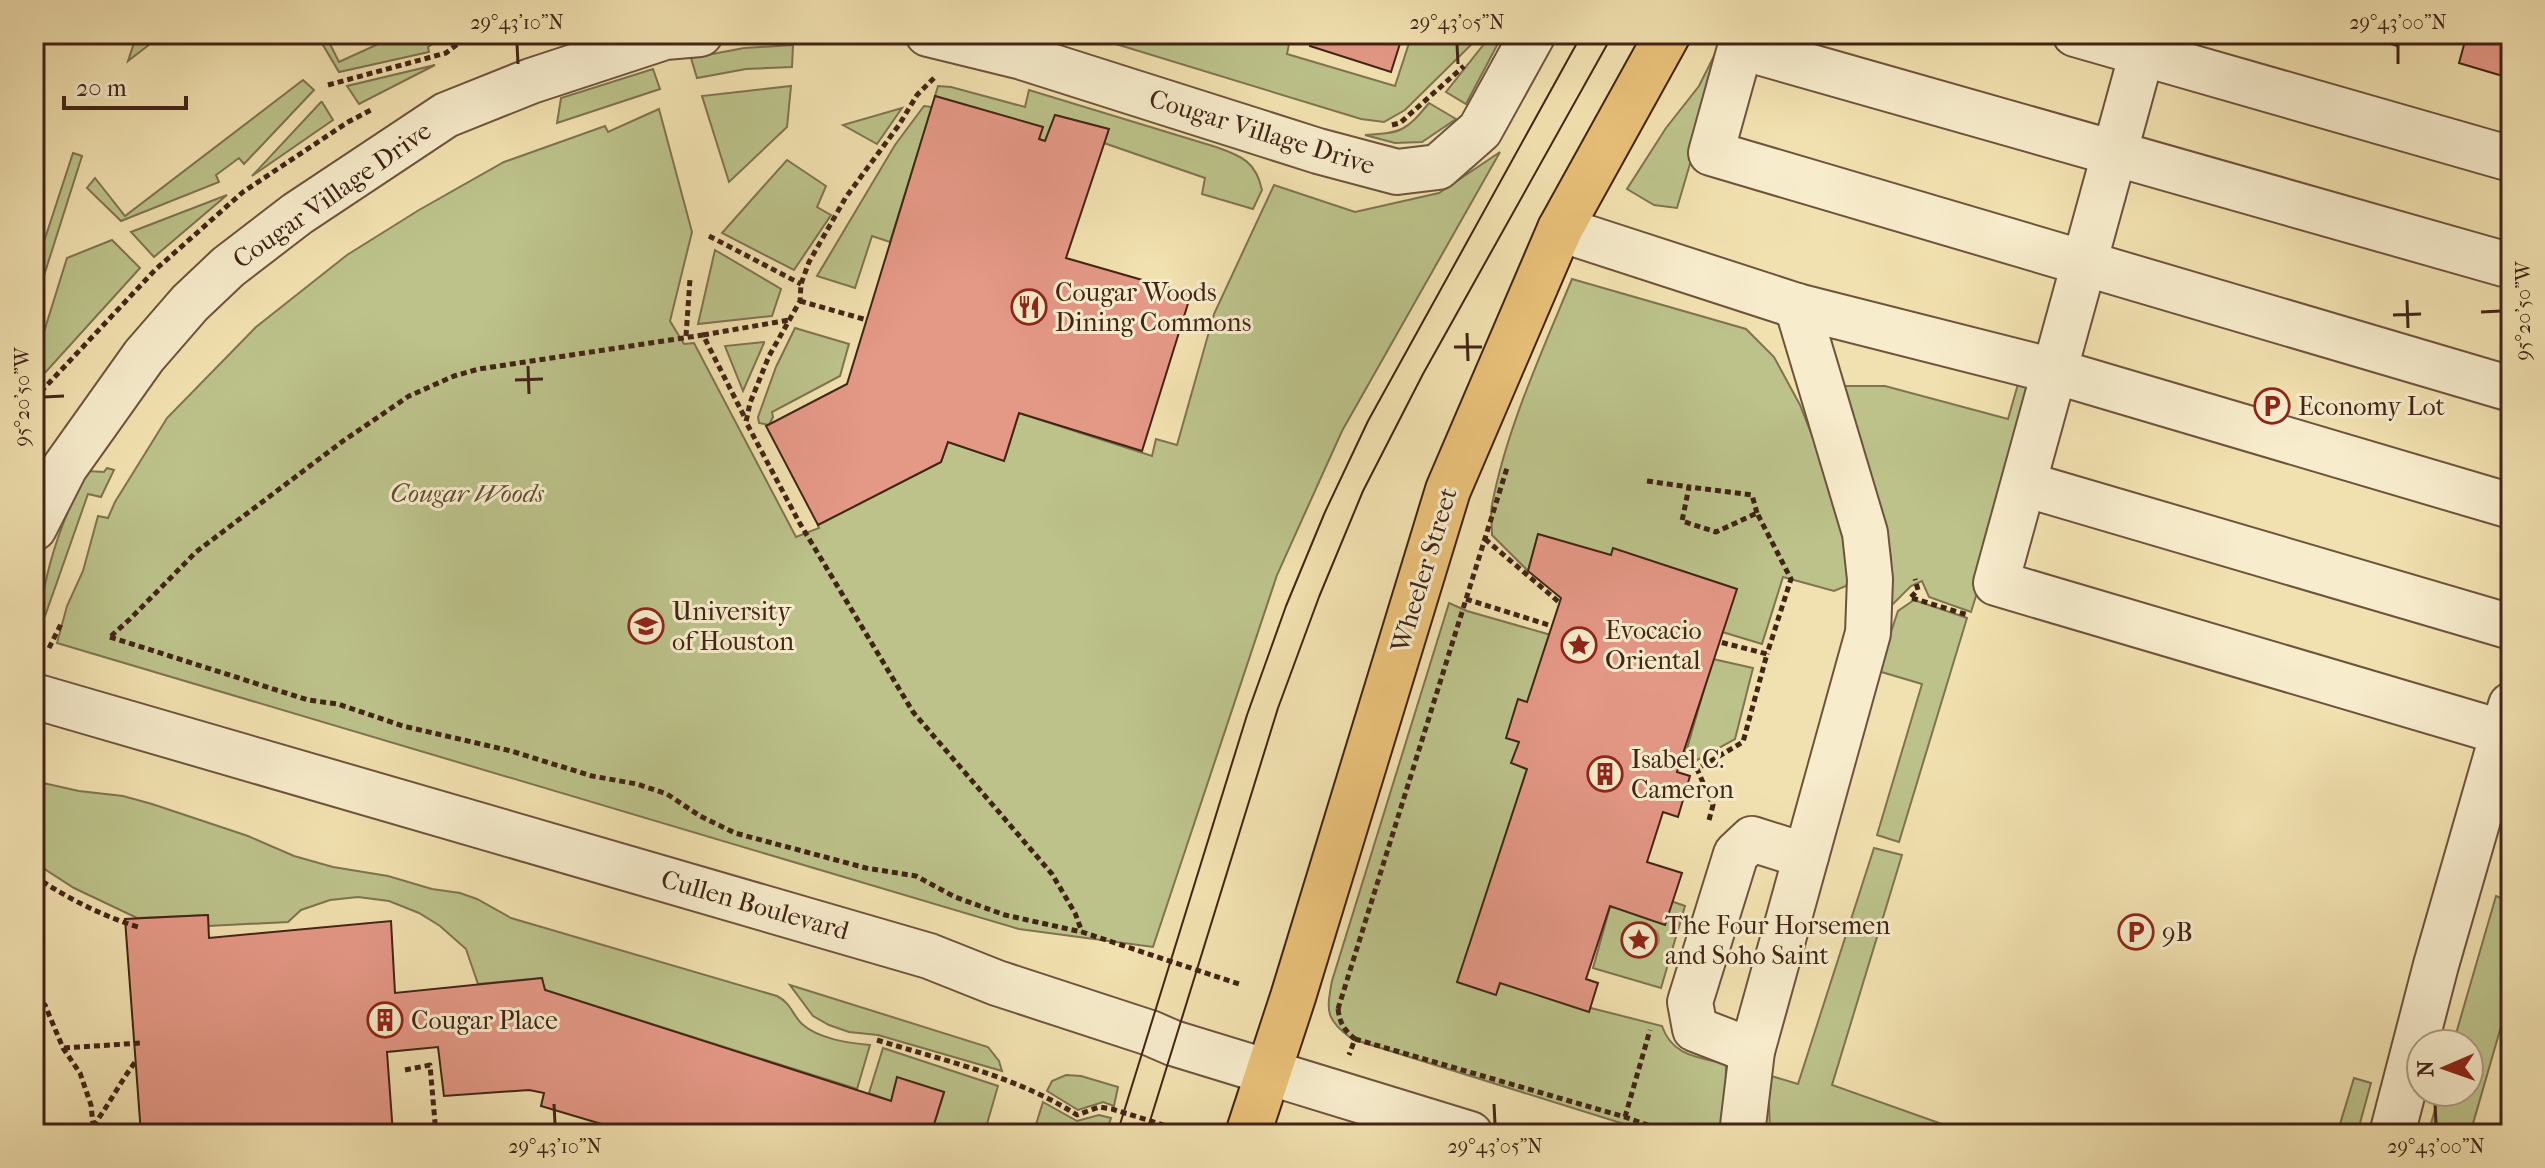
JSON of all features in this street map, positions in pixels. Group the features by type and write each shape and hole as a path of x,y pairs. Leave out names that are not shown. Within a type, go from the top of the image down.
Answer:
{"main road":[{"name":"Wheeler Street","path":"1248,1134 1448,490 1560,229 1668,34"}],"street":[{"name":"Cougar Village Drive","path":"34,528 65,467 144,356 190,303 228,267 297,214 446,115 531,81 665,37 700,34"},
{"name":"Cougar Village Drive","path":"932,54 1022,57 1318,151 1397,172 1438,167 1480,130 1533,34"},
{"path":"2075,34 2511,159"},
{"path":"2511,266 2114,153 1743,40 1711,153 2511,389"},
{"path":"2142,53 1996,583 2508,723 2436,965 2392,1134"},
{"path":"1560,229 1797,306 2054,371 2511,506"},
{"path":"1742,1134 1752,1051 1868,633 1870,579 1865,533 1797,306"},
{"path":"2024,484 2511,627"},
{"name":"Cullen Boulevard","path":"34,696 929,956 997,983 1173,1043 1470,1134"},
{"path":"1752,1051 1695,1029 1690,1002 1736,854 1752,839 1806,856"}],"path":[{"path":"328,85 446,53 470,34"},
{"path":"746,422 750,403 769,356 800,301 801,284 809,262 846,197 917,95 932,54"},
{"path":"1379,128 1400,123 1474,57"},
{"path":"709,236 801,284"},
{"path":"686,336 690,279"},
{"path":"800,301 867,320"},
{"path":"789,320 479,369 454,376 409,396 343,441 196,552 110,637 308,700 338,704 403,726 511,751 592,776 637,784 667,794 700,816 735,833 866,868 916,876 955,897 1005,915 1082,932 1239,984"},
{"path":"703,335 799,522 913,712 1052,874 1075,913 1082,932"},
{"path":"1509,463 1338,1009 1339,1020 1343,1029 1355,1039 1625,1117 1673,1134"},
{"path":"1647,481 1752,495 1757,513 1791,579 1767,654"},
{"path":"1689,487 1682,521 1716,532 1757,513"},
{"path":"1485,539 1560,603"},
{"path":"1868,633 1910,598 1975,617"},
{"path":"1466,599 1552,626"},
{"path":"49,648 62,622"},
{"path":"34,876 66,898 138,927"},
{"path":"34,997 45,1005 63,1048 80,1073 91,1105 94,1134"},
{"path":"1330,1007 1338,1009"},
{"path":"1348,1059 1355,1039"},
{"path":"877,1040 1002,1078 1048,1097 1077,1115 1099,1107 1112,1109 1192,1134"},
{"path":"63,1048 141,1043"},
{"path":"93,1126 136,1061"},
{"path":"405,1070 430,1065 436,1134"}],"green space":[{"path":"137,34 163,34 128,61"},
{"path":"325,34 339,62 400,34 449,34 428,47 429,52 339,72 317,35"},
{"path":"1083,34 1228,34 1256,43 1263,35 1289,44 1287,54 1395,86 1412,34 1482,34 1405,110 1384,122 1361,119"},
{"path":"1492,34 1503,34 1466,104 1446,92"},
{"path":"1725,34 1718,69 1677,208 1654,205 1627,189 1666,128 1699,86"},
{"path":"793,45 792,67 746,69 697,78 691,58 744,48"},
{"path":"435,65 359,104 347,86"},
{"path":"653,69 660,89 557,123 561,98"},
{"path":"303,80 314,90 244,164 239,158 216,175 219,182 121,221 87,188 95,178 125,216"},
{"path":"791,86 787,127 729,182 702,96"},
{"path":"938,86 1025,107 1029,90 1216,147 1252,166 1262,190 1253,209 1202,194 1205,178 1104,143 1108,129 1055,115 1045,141 1039,139 1042,127 935,96"},
{"path":"321,102 333,120 252,176"},
{"path":"1429,103 1456,119 1422,142 1395,143 1365,135 1402,129"},
{"path":"924,106 932,107 890,242 872,236 855,288 817,276 895,145"},
{"path":"902,108 877,144 843,125"},
{"name":"Cougar Woods","path":"659,109 692,232 670,321 684,344 694,343 796,537 819,528 818,525 941,462 948,442 999,459 1005,458 1019,413 1152,456 1156,439 1177,445 1214,314 1274,185 1355,212 1439,193 1500,152 1342,431 1277,575 1153,947 1019,929 57,643 67,606 83,571 98,516 108,518 167,418 256,327 347,255 504,162 605,126 608,132"},
{"path":"73,153 82,156 34,307 34,272"},
{"path":"787,160 826,186 817,207 831,215 794,270 722,233"},
{"path":"227,195 154,257 131,232"},
{"path":"112,240 140,268 34,385 34,364 67,258"},
{"path":"715,250 781,289 772,316 698,324"},
{"path":"1572,279 1746,329 1774,357 1800,405 1829,479 1852,572 1846,586 1834,591 1783,577 1762,644 1719,631 1538,535 1528,571 1492,535 1491,508 1506,448 1526,390"},
{"path":"795,328 849,344 840,376 772,412 769,425 759,423 758,417 776,367"},
{"path":"764,343 743,391 725,346"},
{"path":"2020,377 2042,384 1971,612 1929,597 1922,581 1911,586 1892,605 1891,557 1882,514 1835,386 1885,386 2008,419"},
{"path":"107,468 114,470 101,497 88,494 45,616 40,615 51,559 79,488 87,471 104,472"},
{"path":"1914,600 1967,618 1899,842 1877,835 1922,684 1878,671 1898,611"},
{"path":"1449,603 1551,635 1513,763 1528,770 1499,979 1579,1005 1662,1026 1672,1044 1687,1054 1726,1064 1725,1134 1656,1134 1352,1039 1333,1020 1329,1008 1332,981"},
{"path":"1713,659 1753,668 1735,739 1681,769"},
{"path":"34,781 123,796 248,836 294,856 460,893 511,918 777,996 809,1029 825,1037 870,1045 857,1089 545,990 541,978 478,984 466,949 440,926 419,913 389,901 358,897 330,900 301,910 288,922 208,926 207,915 137,918 74,888 46,870 34,857"},
{"path":"1874,848 1902,855 1832,1085 1970,1134 1770,1134 1768,1075 1798,1084"},
{"path":"1625,885 1685,906 1661,988 1593,968 1610,907 1618,908"},
{"path":"2496,896 2511,902 2511,992 2485,1082 2485,1028 2458,1028"},
{"path":"790,985 988,1047 999,1061 1002,1071 878,1035 849,1032 829,1025 813,1016"},
{"path":"883,1048 998,1086 984,1134 931,1134 944,1093 891,1101 869,1093"},
{"path":"1066,1075 1118,1087 1114,1106 1103,1102 1078,1110 1047,1091 1052,1081"},
{"path":"2354,1078 2371,1083 2357,1134 2337,1134"},
{"path":"1043,1102 1077,1121 1099,1115 1111,1118 1106,1134 1033,1134"},
{"path":"2435,1108 2478,1108 2470,1134 2428,1134"}],"building":[{"path":"1294,34 1403,34 1391,72 1310,46 1311,39"},
{"path":"2359,34 2400,34 2397,46"},
{"path":"2467,34 2493,34 2511,39 2511,62 2506,77 2459,63"},
{"name":"Cougar Woods Dining Commons","path":"935,96 1043,127 1039,139 1045,141 1055,115 1109,129 1066,258 1191,294 1142,451 1019,413 1004,461 948,442 941,462 818,525 766,426 847,384"},
{"name":"Isabel C. Cameron","path":"1538,534 1611,555 1613,548 1737,589 1677,772 1690,776 1678,817 1663,812 1647,862 1682,873 1665,925 1610,906 1586,979 1598,983 1589,1012 1500,983 1496,995 1457,982 1527,769 1511,763 1519,742 1506,738 1518,699 1527,702 1561,598 1528,571"},
{"name":"Cougar Place","path":"208,915 209,938 391,921 395,993 542,978 545,990 891,1101 897,1077 944,1092 931,1134 802,1134 774,1128 773,1134 635,1134 541,1106 544,1093 529,1090 444,1096 438,1047 387,1052 393,1134 141,1134 125,919"}],"tram line":[{"path":"1117,1134 1247,715 1286,606 1325,512 1368,421 1582,34"},
{"path":"1146,1134 1278,708 1363,491 1423,374 1613,34"}],"place":[{"name":"Cougar Woods Dining Commons","path":"1029,307"},
{"name":"Economy Lot","path":"2272,406"},
{"name":"University of Houston","path":"646,626"},
{"name":"Evocacio Oriental","path":"1579,645"},
{"name":"Isabel C. Cameron","path":"1605,774"},
{"name":"9B","path":"2136,932"},
{"name":"The Four Horsemen and Soho Saint","path":"1639,940"},
{"name":"Cougar Place","path":"385,1020"}]}
